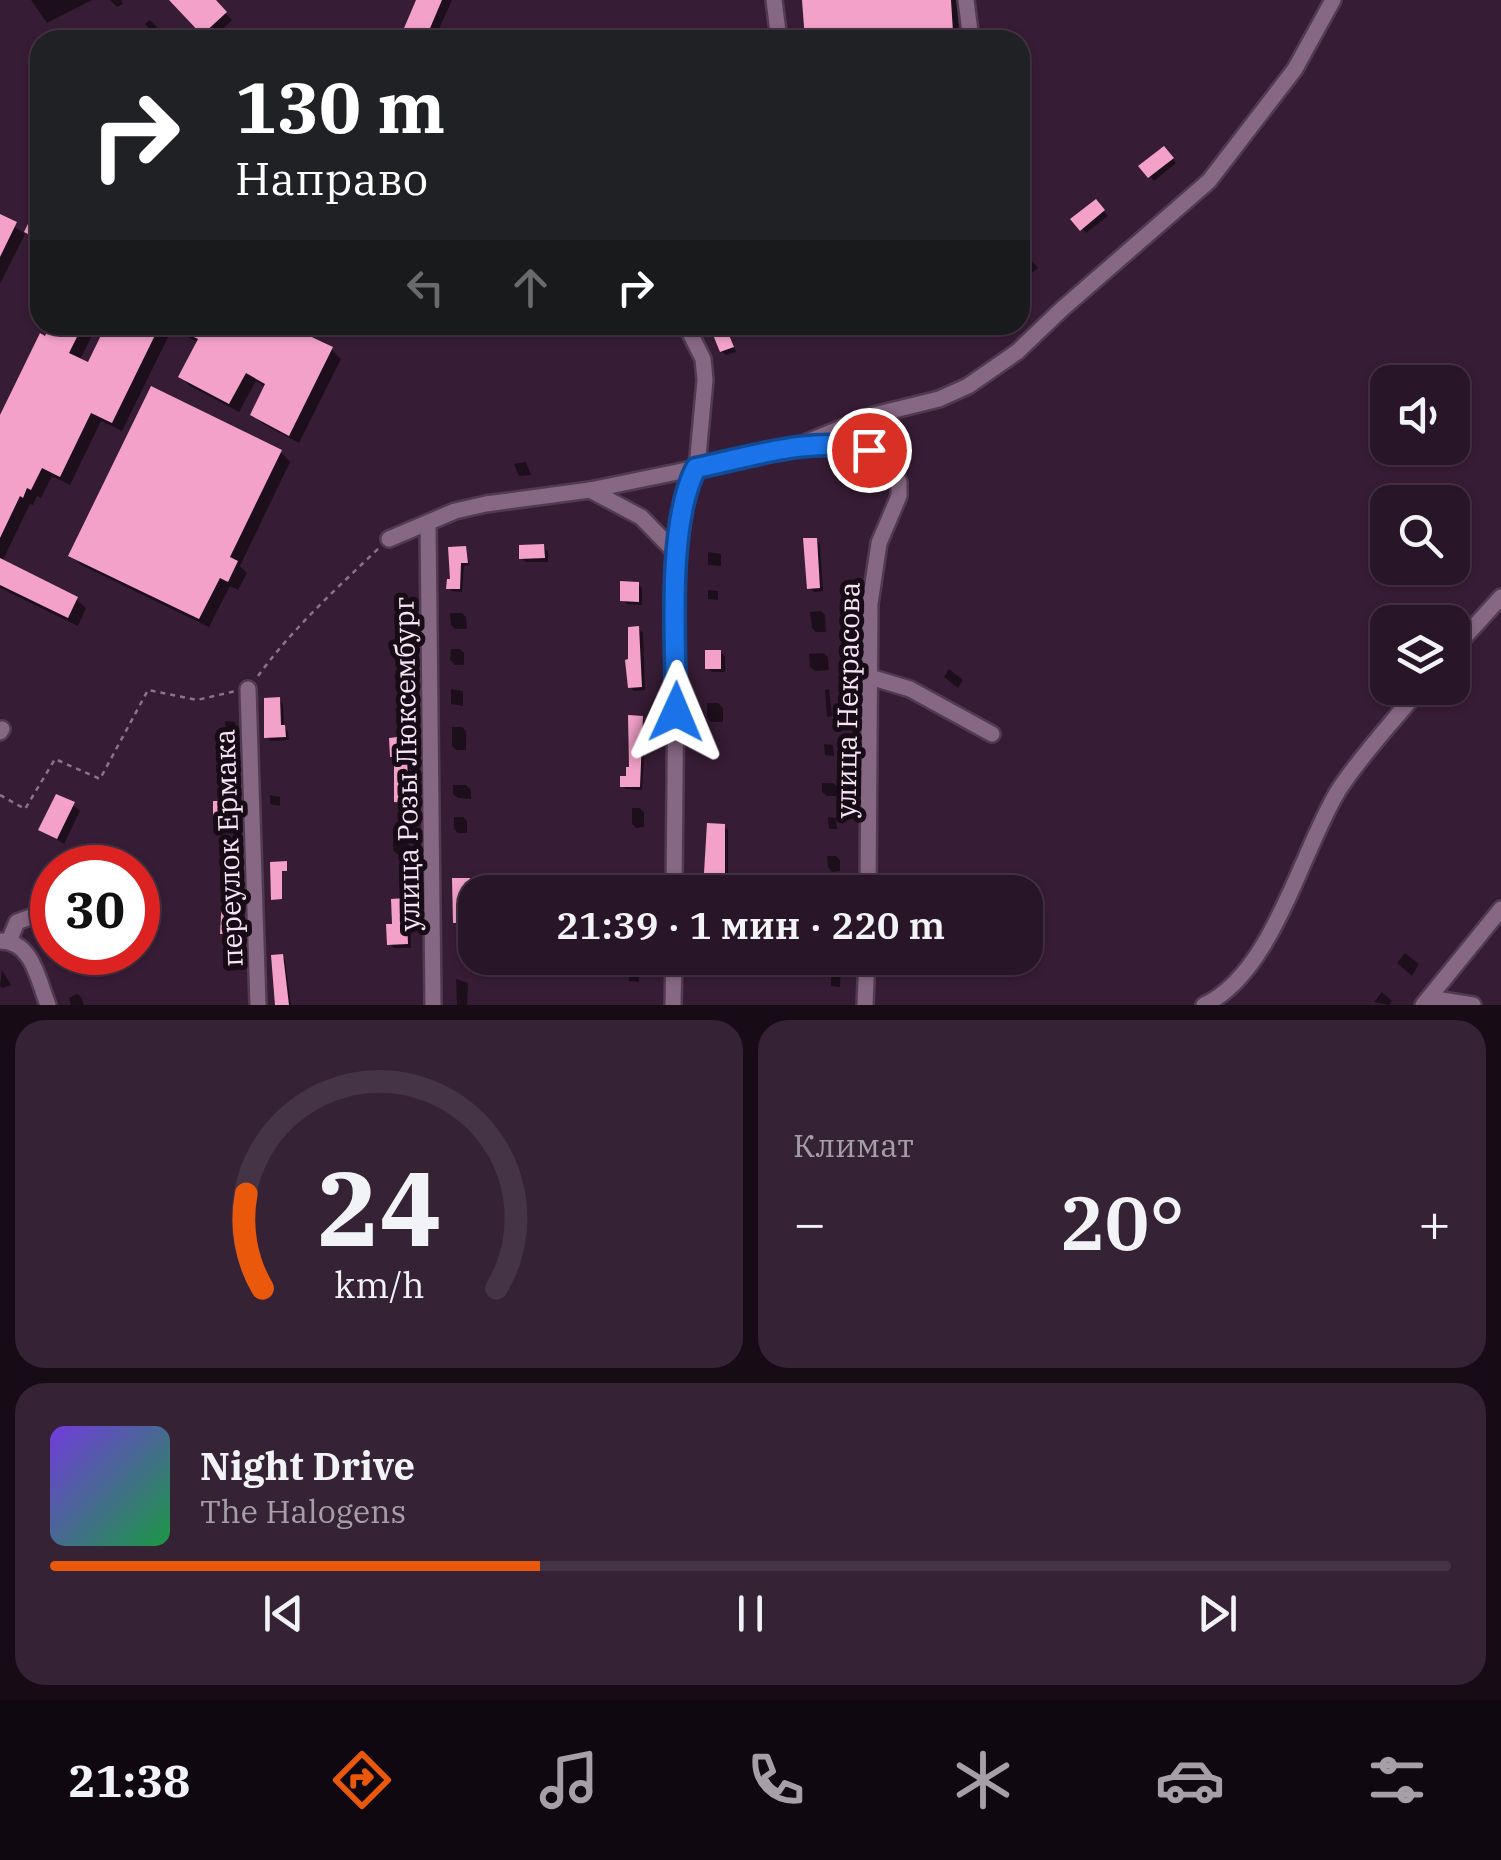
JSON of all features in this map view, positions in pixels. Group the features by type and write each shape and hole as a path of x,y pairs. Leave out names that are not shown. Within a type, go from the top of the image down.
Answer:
{"street":[{"path":"774,0 777,30"},
{"path":"966,0 970,30"},
{"path":"389,538 455,511 486,504 590,490 794,448 874,415 939,400 968,386 1017,352 1209,181 1295,69 1333,0"},
{"path":"674,875 678,555 685,497 696,468 705,380 703,359 691,335"},
{"name":"улица Некрасова","path":"794,448 850,445 885,458 899,482 899,496 880,544 873,581 868,875"},
{"path":"590,490 641,517 678,555"},
{"name":"улица Розы Люксембург","path":"428,524 433,1005"},
{"path":"1470,631 1501,597"},
{"path":"870,678 910,690 992,734"},
{"name":"переулок Ермака","path":"248,689 258,1005"},
{"path":"1204,1005 1224,996 1241,979 1292,892 1338,792 1407,705"},
{"path":"1426,1001 1501,908"},
{"path":"30,917 17,922 4,941 20,945 28,953 48,1005"},
{"path":"674,975 674,1005"},
{"path":"865,1005 866,975"},
{"path":"1426,1001 1472,1005"}],"path":[{"path":"0,796 25,810 55,759 100,779 148,690 198,700 248,689 280,646 389,538"}],"building":[{"path":"169,0 216,0 227,12 207,30 197,30"},
{"path":"416,0 442,0 429,30 403,30"},
{"path":"802,0 951,0 953,30 804,30"},
{"path":"1164,146 1174,158 1148,178 1138,166"},
{"path":"1096,199 1105,210 1080,231 1070,219"},
{"path":"0,214 17,222 0,257"},
{"path":"39,335 78,335 69,353 88,362 101,335 155,335 112,423 91,413 60,477 42,468 31,490 27,488 23,498 20,496 0,538 0,415"},
{"path":"190,335 307,335 333,347 289,436 250,415 265,384 246,373 229,404 178,377 198,339"},
{"path":"713,335 729,335 734,347 720,352"},
{"path":"151,386 282,450 230,557 238,561 228,582 220,578 199,619 68,556"},
{"path":"803,538 817,538 820,588 807,589"},
{"path":"544,544 545,558 519,559 519,545"},
{"path":"466,546 468,563 461,563 460,589 446,589 450,579 448,547"},
{"path":"0,558 78,597 68,618 0,585"},
{"path":"620,581 639,582 639,602 620,601"},
{"path":"639,626 642,687 628,688 628,627"},
{"path":"705,650 721,650 721,669 705,669"},
{"path":"280,697 281,725 285,725 286,737 264,738 264,698"},
{"path":"628,715 643,716 640,787 620,787 620,776 626,776 629,767"},
{"path":"407,736 408,803 394,802 394,757 390,757 389,738"},
{"path":"56,794 75,802 57,839 38,830"},
{"path":"213,801 236,801 236,818 213,818"},
{"path":"707,823 725,824 725,873 704,873"},
{"path":"287,861 287,871 282,871 282,899 271,900 270,862"},
{"path":"224,862 235,862 236,933 220,934"},
{"path":"452,878 458,878 458,923 453,923"},
{"path":"406,898 408,944 387,945 386,924 392,924 391,899"},
{"path":"283,954 289,1005 275,1005 271,955"}],"route":[{"path":"676,712 678,555 685,497 696,468 827,444 869,450"}]}
